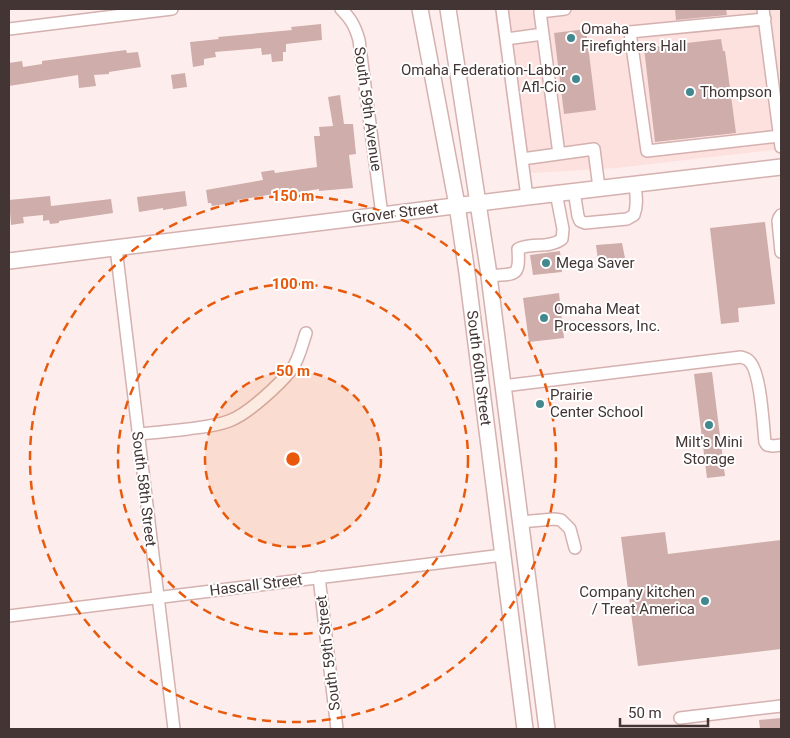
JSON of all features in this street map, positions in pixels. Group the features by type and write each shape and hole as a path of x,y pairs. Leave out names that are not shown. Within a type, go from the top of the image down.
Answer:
{"main road":[{"name":"South 60th Street","path":"420,9 457,205 467,273 525,729"},
{"name":"South 60th Street","path":"448,9 489,276 547,729"},
{"name":"Grover Street","path":"9,261 781,167"},
{"path":"486,420 500,453 508,516 515,523 520,522"}],"street":[{"path":"9,29 172,9"},
{"name":"South 59th Avenue","path":"341,9 350,19 359,40 382,215"},
{"path":"502,9 527,197"},
{"path":"559,154 540,12 565,9"},
{"path":"764,14 776,62 780,141 646,152 630,32 764,14"},
{"path":"506,39 543,34"},
{"path":"522,159 594,149 600,188"},
{"path":"574,191 580,221 585,223 627,219 634,215 636,211 635,184"},
{"path":"489,276 513,274 518,270 518,249 521,247 540,246 558,242 562,239 563,229 556,193"},
{"path":"781,215 778,221 781,252"},
{"name":"South 58th Street","path":"116,248 174,729"},
{"path":"138,434 217,424 240,416 271,391 292,369 306,333"},
{"path":"503,386 741,357 749,360 756,371 765,442 767,445 781,445"},
{"path":"520,522 562,520 570,529 575,548"},
{"name":"Hascall Street","path":"9,616 503,555"},
{"name":"South 59th Street","path":"320,577 337,729"},
{"path":"680,718 781,706"}],"shaded area":[{"path":"494,9 781,9 781,149 616,168 517,174"}],"building":[{"path":"675,9 726,9 727,15 676,20"},
{"path":"321,24 322,40 286,44 286,52 283,52 283,61 272,62 271,54 262,55 261,48 215,52 216,57 204,59 204,65 193,67 190,42 219,39 218,37 292,30 291,27"},
{"name":"Omaha Federation-Labor Afl-Cio","path":"586,29 596,110 564,114 554,33"},
{"name":"Thompson","path":"721,39 723,51 725,51 736,133 655,142 644,48"},
{"path":"126,50 127,53 138,52 141,67 109,72 109,74 94,75 96,86 79,88 78,75 9,86 9,63 22,61 23,67 42,64 42,61"},
{"path":"185,73 187,87 173,89 171,75"},
{"path":"340,95 344,124 353,124 356,154 349,155 353,188 319,191 319,189 293,193 292,191 212,206 211,203 208,203 206,190 263,180 261,172 274,170 275,173 317,167 314,136 320,136 319,127 333,126 328,97"},
{"path":"185,191 187,206 139,212 137,197"},
{"path":"50,196 51,206 111,199 113,213 50,224 49,220 43,221 43,215 23,217 24,223 11,225 9,200"},
{"path":"765,222 775,304 738,308 739,322 721,324 710,228"},
{"path":"622,243 625,258 598,261 596,245"},
{"name":"Mega Saver","path":"560,251 562,272 533,275 530,255"},
{"name":"Omaha Meat Processors, Inc.","path":"559,293 564,338 529,342 523,298"},
{"name":"Milt's Mini Storage","path":"712,372 725,476 707,478 694,374"},
{"name":"Company kitchen / Treat America","path":"665,532 668,554 781,540 781,649 638,666 621,537"},
{"path":"781,718 781,729 760,729 759,720"}],"place":[{"name":"Omaha Firefighters Hall","path":"571,38"},
{"name":"Omaha Federation-Labor Afl-Cio","path":"576,79"},
{"name":"Thompson","path":"690,92"},
{"name":"Mega Saver","path":"546,263"},
{"name":"Omaha Meat Processors, Inc.","path":"544,318"},
{"name":"Prairie Center School","path":"540,404"},
{"name":"Milt's Mini Storage","path":"709,425"},
{"name":"Company kitchen / Treat America","path":"705,601"}]}
